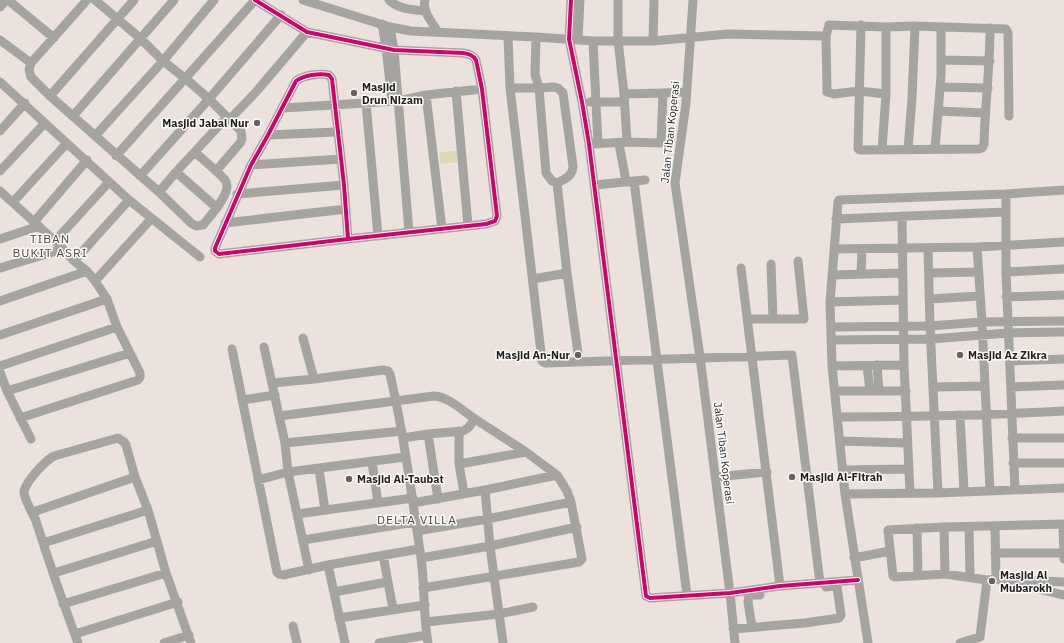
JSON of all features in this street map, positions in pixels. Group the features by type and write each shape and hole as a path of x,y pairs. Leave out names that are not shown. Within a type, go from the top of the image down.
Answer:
{"street":[{"path":"0,7 7,0 54,38"},
{"path":"95,0 140,38 163,61 209,99 240,131 242,139 240,143 216,171"},
{"path":"50,96 134,0"},
{"path":"73,116 174,0"},
{"path":"95,136 163,61 214,0"},
{"path":"116,156 255,0 307,32 390,49 470,55 474,57 476,60 482,89 497,216 495,221 492,223 468,226 219,254 215,251 225,223 250,165 283,108 296,81 304,77 323,74 329,75 332,78 344,185 348,239"},
{"path":"303,0 386,26 411,31 437,31 593,41 618,40 653,42 728,34 826,36"},
{"path":"389,0 392,3 408,10 425,11"},
{"path":"425,0 425,11 433,22 437,31"},
{"path":"571,0 582,102 594,144"},
{"path":"574,39 580,0"},
{"path":"618,0 618,40 624,98 623,143 656,359 687,595"},
{"path":"653,42 654,0"},
{"name":"Jalan Tiban Koperasi","path":"693,0 686,92 675,183 700,358 735,643"},
{"path":"84,1 31,64 29,70 31,77 116,156 159,192 196,226 203,225 217,208 227,192 228,187 225,180 195,152"},
{"path":"140,176 281,15"},
{"path":"886,94 859,91 834,94 827,92 826,36 828,26 830,24 886,27 915,26 1006,29 1008,33 1009,116"},
{"path":"860,25 858,149 860,150 979,150 982,148 984,144 985,113 990,61 990,28"},
{"path":"386,26 390,49 409,232"},
{"path":"908,150 915,26"},
{"path":"882,150 886,94 886,27"},
{"path":"935,149 940,88 941,28"},
{"path":"159,192 195,152 255,93 307,32"},
{"path":"508,36 510,88 543,362 792,355 820,583"},
{"path":"536,37 535,74 539,88 546,173 552,181 557,183"},
{"path":"0,40 31,64"},
{"path":"593,41 595,184 646,596 650,598 730,593 780,586 858,580"},
{"path":"941,60 990,61"},
{"path":"1,85 25,103 129,200 200,257"},
{"path":"510,88 554,87 558,88 563,93 573,171 570,176 557,183"},
{"path":"940,88 988,88"},
{"path":"283,108 395,101 426,95 482,89"},
{"path":"456,91 468,226"},
{"path":"582,102 663,92 686,92"},
{"path":"594,144 661,142 663,92"},
{"path":"426,95 442,229"},
{"path":"0,131 25,103"},
{"path":"366,103 378,236"},
{"path":"938,111 985,113"},
{"path":"0,171 45,123"},
{"path":"268,135 337,132"},
{"path":"0,202 11,200 67,142"},
{"path":"250,165 341,159"},
{"path":"0,239 36,224 86,160"},
{"path":"176,172 217,208"},
{"path":"595,184 645,180"},
{"path":"55,241 110,182"},
{"path":"557,183 579,361"},
{"path":"237,194 344,185"},
{"path":"868,643 845,494 836,391 832,366 833,335 830,302 837,205 839,200 1006,194 1064,190"},
{"path":"0,191 55,241 74,261 87,271 95,281 107,299 117,327 140,373 138,380 20,418"},
{"path":"1006,194 1006,296 1015,490"},
{"path":"74,261 129,200"},
{"path":"225,223 346,209"},
{"path":"836,219 1006,212"},
{"path":"902,216 904,365 910,492"},
{"path":"95,281 151,218"},
{"path":"834,249 977,248 1064,242"},
{"path":"928,248 938,493"},
{"path":"977,248 983,335 984,386 990,491"},
{"path":"0,268 63,249"},
{"path":"861,274 862,249"},
{"path":"747,319 804,319 798,261"},
{"path":"770,264 773,319"},
{"path":"741,268 780,586"},
{"path":"1006,272 1064,269"},
{"path":"0,301 87,271"},
{"path":"929,273 978,272"},
{"path":"533,280 567,273"},
{"path":"832,276 902,273"},
{"path":"1006,296 1064,295"},
{"path":"929,299 980,296"},
{"path":"0,335 107,299"},
{"path":"830,302 903,300"},
{"path":"833,335 903,326 930,326 982,322 1064,321"},
{"path":"0,366 117,327"},
{"path":"833,335 931,339 1008,333 1064,332"},
{"path":"303,338 314,379"},
{"path":"264,347 273,382 285,443 288,472 309,570"},
{"path":"232,349 277,572 279,574 283,575 383,555 420,554 490,546 577,527"},
{"path":"7,391 130,353"},
{"path":"1010,361 1064,359"},
{"path":"832,366 904,365"},
{"path":"867,366 870,391"},
{"path":"878,366 879,391"},
{"path":"273,382 314,379 386,370 390,374 413,501 420,554 428,639 379,643"},
{"path":"0,372 7,391 30,439"},
{"path":"1011,387 1064,385"},
{"path":"934,387 984,386"},
{"path":"836,391 906,391"},
{"path":"242,400 275,395"},
{"path":"279,416 439,397 449,401 526,452 557,475 567,491 571,502 582,556 579,562 423,588"},
{"path":"838,417 907,417 1064,411"},
{"path":"960,415 964,492"},
{"path":"285,443 459,432 466,430 475,419"},
{"path":"459,432 460,464 464,493"},
{"path":"428,434 438,499"},
{"path":"164,643 190,639 178,602 166,573 148,510 135,477 124,442 118,438 54,456 43,465 28,484 24,491 24,497 33,512 63,604 77,639 178,602"},
{"path":"1012,438 1064,438"},
{"path":"840,441 908,444"},
{"path":"460,464 526,452"},
{"path":"258,480 288,472 405,457"},
{"path":"372,462 378,503"},
{"path":"1013,464 1064,463"},
{"path":"319,468 326,510"},
{"path":"843,470 908,469"},
{"path":"715,476 767,472"},
{"path":"297,514 378,503 438,499 557,475"},
{"path":"33,512 135,477"},
{"path":"845,494 910,492 938,493 1064,488"},
{"path":"485,490 490,546 503,643"},
{"path":"303,540 487,519 571,502"},
{"path":"43,543 148,510"},
{"path":"1064,559 1064,524 888,530 894,577 945,574 991,579 1064,582"},
{"path":"960,643 983,640 995,554 995,526"},
{"path":"944,527 945,574"},
{"path":"969,527 970,577"},
{"path":"917,528 918,576"},
{"path":"54,573 157,542"},
{"path":"854,558 890,551"},
{"path":"995,554 1064,553"},
{"path":"383,555 393,609"},
{"path":"328,565 345,643"},
{"path":"63,604 166,573"},
{"path":"991,579 1064,595"},
{"path":"334,592 387,582"},
{"path":"734,629 805,623 839,618 841,615 837,587 834,586 749,595 748,602 752,627"},
{"path":"339,618 425,605"},
{"path":"426,622 499,614 533,607"},
{"path":"293,626 297,643"}],"green space":[{"path":"457,151 457,162 440,164 440,152"}],"cycle path":[{"path":"255,0 307,32 394,50 463,53 471,55 476,60 482,89 497,216 495,221 486,224 219,254 215,251 215,248 251,165 296,81 303,77 316,74 329,75 332,79 344,185 348,239"},
{"path":"571,0 569,39 589,144 646,596 650,598 730,593 780,586 858,580"}],"place":[{"name":"Masjid Drun Nizam","path":"354,93"},
{"name":"Masjid Jabal Nur","path":"257,123"},
{"name":"Masjid An-Nur","path":"578,355"},
{"name":"Masjid Az Zikra","path":"960,355"},
{"name":"Masjid Al-Fitrah","path":"792,477"},
{"name":"Masjid Al-Taubat","path":"349,479"},
{"name":"Masjid Al Mubarokh","path":"992,581"}],"district":[{"name":"TIBAN BUKIT ASRI","path":"50,245"},
{"name":"DELTA VILLA","path":"417,519"}]}
